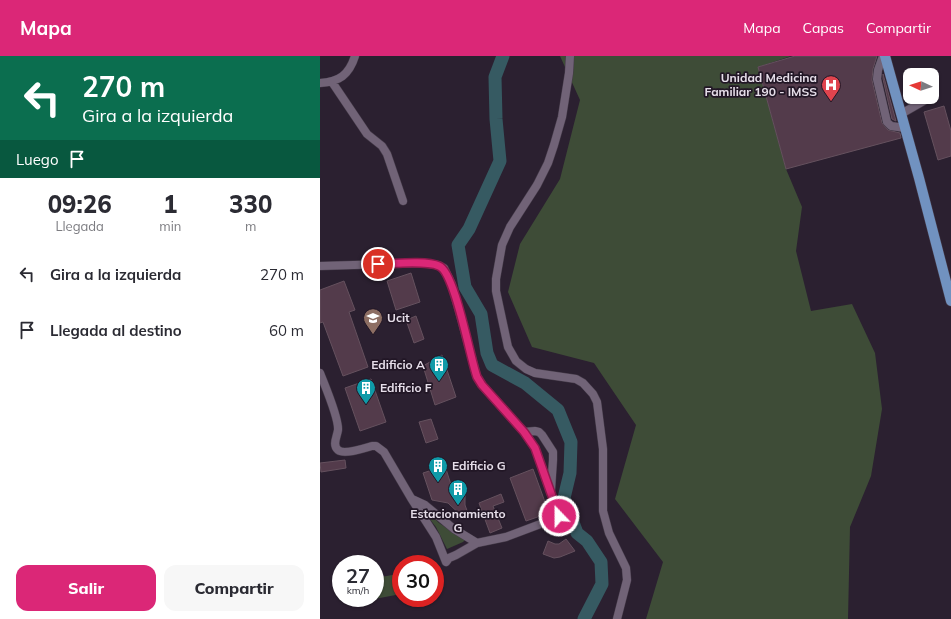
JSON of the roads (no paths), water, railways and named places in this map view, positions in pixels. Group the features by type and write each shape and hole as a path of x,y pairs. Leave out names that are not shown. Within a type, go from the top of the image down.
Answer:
{"main road":[{"path":"884,56 948,277 951,301"}],"street":[{"path":"320,83 332,82 345,75 352,65 355,56"},
{"path":"570,56 569,73 562,117 554,145 548,163 537,185 510,227 502,245 496,278 496,291 508,348 516,361 526,369 536,373 576,379 583,383 594,394 597,402 603,449 603,511 609,533 626,568 627,580 616,619"},
{"path":"884,56 878,70 877,80 887,122 891,126 905,128"},
{"path":"332,82 367,134 382,146 387,154 403,201"},
{"path":"901,114 917,104"},
{"path":"320,266 421,263 438,265 444,268 452,286 477,377 482,385 524,432 538,456 551,497 559,516 506,537 477,543 449,558 446,562 436,537 382,450 376,446 348,452 341,452 338,450 335,445 338,429 336,418 320,373"},
{"path":"524,432 539,432 553,452 554,460 551,497"},
{"path":"411,498 425,505 454,529 477,543"}],"waterway":[{"path":"503,56 495,77 496,119 500,161 469,229 458,245 465,287 481,314 487,353 492,365 525,383 558,410 571,442 570,473 564,498 577,533 587,541 601,562 602,584 584,619"}],"place":[{"name":"Unidad Medicina Familiar 190 - IMSS","path":"831,102"},
{"name":"Ucit","path":"373,335"},
{"name":"Edificio A","path":"439,382"},
{"name":"Edificio F","path":"366,405"},
{"name":"Edificio G","path":"438,483"},
{"name":"Estacionamiento G","path":"458,506"}]}
